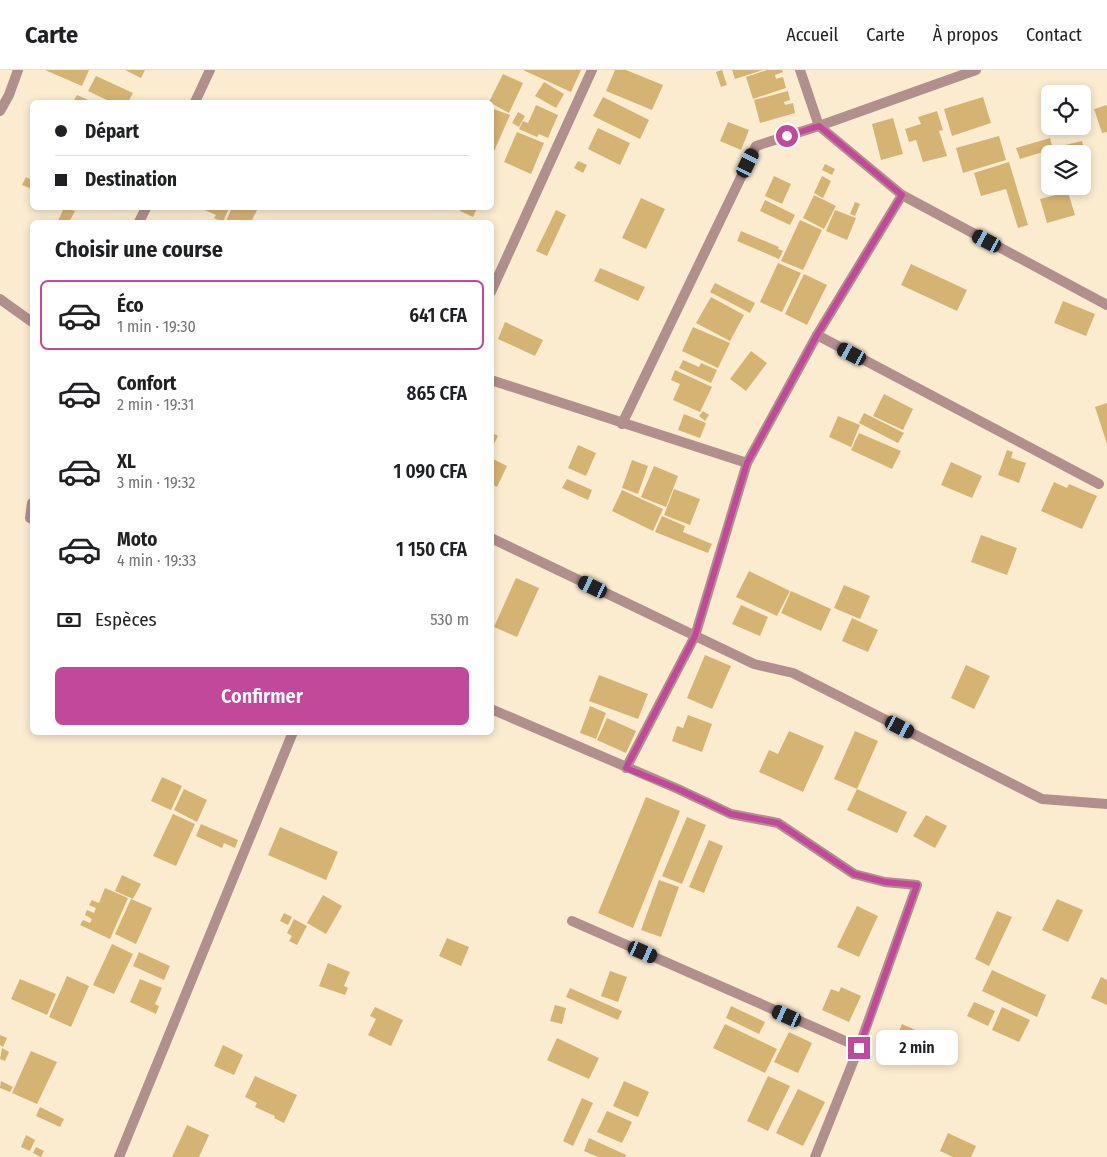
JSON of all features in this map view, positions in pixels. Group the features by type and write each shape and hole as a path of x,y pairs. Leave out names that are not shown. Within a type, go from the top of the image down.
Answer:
{"street":[{"path":"0,111 18,70"},
{"path":"196,100 210,70"},
{"path":"494,285 592,70"},
{"path":"800,70 819,126 902,195 1107,305"},
{"path":"622,424 756,146 819,126 976,70"},
{"path":"626,768 695,636 747,463 817,335 902,195"},
{"path":"0,299 30,321"},
{"path":"817,335 1099,484"},
{"path":"494,381 747,463"},
{"path":"494,539 754,664 793,673 1042,799 1107,804"},
{"path":"494,711 678,789 731,814 778,823 854,874 885,882 917,885 859,1048 815,1157"},
{"path":"118,1157 292,735"},
{"path":"572,921 859,1048"}],"building":[{"path":"45,70 89,70 82,86"},
{"path":"125,70 145,70 141,78"},
{"path":"523,70 581,70 571,92"},
{"path":"615,70 626,70 663,85 652,110 606,91"},
{"path":"722,70 727,85 721,87 716,72"},
{"path":"732,70 763,70 735,79"},
{"path":"767,70 782,70 783,72 775,75 776,79 783,77 786,88 753,99 746,77"},
{"path":"503,74 523,83 509,113 494,105 494,100 490,100"},
{"path":"96,76 133,93 129,100 107,100 88,91"},
{"path":"544,82 564,94 556,108 535,96"},
{"path":"788,91 790,100 784,102 785,105 793,103 795,113 760,123 754,100"},
{"path":"77,95 88,100 74,100"},
{"path":"603,97 649,120 640,139 593,116"},
{"path":"983,97 991,123 952,136 944,109"},
{"path":"536,105 558,115 548,138 539,134 537,137 519,129 523,121 528,123"},
{"path":"1107,105 1107,132 1102,133 1094,109"},
{"path":"494,109 510,115 494,151"},
{"path":"937,111 943,130 939,131 947,156 923,162 916,140 909,142 905,129 921,124 918,117"},
{"path":"518,112 525,116 519,127 512,123"},
{"path":"893,118 903,154 881,160 872,124"},
{"path":"728,122 749,130 741,150 720,141"},
{"path":"598,128 630,143 620,165 588,149"},
{"path":"517,132 544,143 531,174 504,162"},
{"path":"999,136 1006,160 963,173 956,148"},
{"path":"1050,138 1052,145 1041,145 1041,153 1020,159 1016,148"},
{"path":"1082,141 1083,145 1065,145"},
{"path":"578,161 587,165 583,173 574,168"},
{"path":"1009,162 1028,225 1018,228 1006,189 981,196 974,173"},
{"path":"825,164 835,169 832,175 822,170"},
{"path":"774,176 791,184 782,204 765,196"},
{"path":"822,176 831,181 823,198 814,193"},
{"path":"26,177 30,179 30,188 22,185"},
{"path":"814,195 836,206 824,229 803,218"},
{"path":"1056,195 1069,195 1075,215 1047,223 1040,199"},
{"path":"641,198 665,209 646,249 622,238"},
{"path":"765,200 795,215 790,225 760,211"},
{"path":"855,202 860,204 855,216 850,214"},
{"path":"63,210 75,211 70,220 58,220"},
{"path":"205,210 228,210 224,220 214,218 216,215"},
{"path":"231,210 257,210 252,220 226,220"},
{"path":"460,210 476,210 473,217"},
{"path":"556,210 566,215 547,256 536,251"},
{"path":"835,210 856,218 847,240 826,231"},
{"path":"800,220 822,230 803,270 781,261"},
{"path":"741,231 779,247 778,249 783,251 779,259 737,241"},
{"path":"778,263 801,273 782,312 760,302"},
{"path":"911,264 967,290 957,311 901,285"},
{"path":"600,268 645,287 638,301 594,281"},
{"path":"804,274 827,285 807,325 785,314"},
{"path":"715,283 755,303 750,313 710,292"},
{"path":"711,297 744,315 730,341 696,323"},
{"path":"1063,301 1095,314 1086,336 1054,323"},
{"path":"505,322 543,340 535,356 498,339"},
{"path":"693,327 730,343 718,368 682,351"},
{"path":"751,351 767,363 746,391 730,379"},
{"path":"683,360 699,367 701,363 717,370 711,383 679,368"},
{"path":"675,370 712,387 700,412 673,400 680,384 671,380"},
{"path":"884,394 913,409 903,430 873,416"},
{"path":"1107,403 1107,444 1095,407"},
{"path":"703,411 709,415 705,421 699,416"},
{"path":"864,413 904,433 898,443 859,423"},
{"path":"684,414 706,423 700,438 678,430"},
{"path":"838,416 860,425 851,447 829,437"},
{"path":"859,433 901,451 892,469 851,450"},
{"path":"494,434 498,436 494,444"},
{"path":"578,445 596,453 586,476 568,468"},
{"path":"1007,450 1013,452 1011,458 1026,463 1019,483 998,475"},
{"path":"494,460 507,466 497,487 494,486"},
{"path":"632,460 648,466 638,494 622,488"},
{"path":"951,462 982,476 972,498 941,485"},
{"path":"654,466 678,476 666,507 641,497"},
{"path":"567,479 592,490 588,500 562,488"},
{"path":"1054,482 1067,488 1069,484 1097,496 1082,529 1041,511"},
{"path":"674,489 700,499 690,525 664,515"},
{"path":"622,490 663,509 653,531 612,511"},
{"path":"662,516 685,526 683,532 712,544 708,553 655,532"},
{"path":"981,535 1017,548 1007,575 971,562"},
{"path":"749,571 790,591 777,616 736,597"},
{"path":"516,578 539,588 517,637 494,627"},
{"path":"844,585 870,596 860,619 834,608"},
{"path":"791,591 831,609 821,631 781,613"},
{"path":"741,605 768,617 760,636 732,624"},
{"path":"852,618 878,630 868,652 842,641"},
{"path":"705,655 731,666 712,709 687,698"},
{"path":"966,665 990,676 974,709 951,698"},
{"path":"599,675 648,694 638,719 589,701"},
{"path":"590,706 606,713 596,739 580,733"},
{"path":"688,715 712,724 702,752 672,741 677,726 683,728"},
{"path":"607,718 636,731 626,753 597,740"},
{"path":"789,731 824,746 803,792 759,772 769,750 778,754"},
{"path":"855,731 878,741 857,789 834,779"},
{"path":"162,777 182,786 171,810 151,801"},
{"path":"184,789 207,800 197,822 174,810"},
{"path":"857,789 907,812 897,833 847,810"},
{"path":"646,797 680,811 633,928 598,913"},
{"path":"173,814 195,824 176,866 153,856"},
{"path":"926,815 947,826 935,848 913,836"},
{"path":"687,817 706,825 682,884 662,876"},
{"path":"201,824 238,840 235,848 224,843 222,848 196,836"},
{"path":"280,827 338,852 326,880 268,855"},
{"path":"709,840 723,846 704,893 689,887"},
{"path":"122,875 141,884 133,899 115,891"},
{"path":"659,880 679,887 661,937 641,930"},
{"path":"105,888 128,898 110,939 80,925 83,920 90,923 92,919 85,915 87,910 94,913 96,908 89,905 92,900 99,903"},
{"path":"323,895 342,906 326,934 307,923"},
{"path":"131,899 152,908 136,944 115,934"},
{"path":"1057,899 1083,910 1068,942 1042,930"},
{"path":"857,906 878,916 859,957 837,947"},
{"path":"997,911 1012,917 989,966 975,959"},
{"path":"284,913 292,917 288,925 280,921"},
{"path":"294,919 307,926 297,945 289,941 292,936 287,933"},
{"path":"447,938 469,947 461,966 439,956"},
{"path":"112,944 133,954 114,994 93,985"},
{"path":"139,952 170,966 164,980 133,966"},
{"path":"328,963 350,972 344,986 348,988 345,995 319,986"},
{"path":"992,970 1046,995 1037,1017 982,991"},
{"path":"610,971 627,977 618,1002 601,996"},
{"path":"67,976 89,986 71,1027 49,1017"},
{"path":"1101,977 1107,980 1107,1005 1091,998"},
{"path":"20,979 56,994 47,1015 11,999"},
{"path":"140,979 162,988 155,1004 159,1006 156,1014 130,1002"},
{"path":"841,987 861,996 849,1022 822,1010 831,989 839,992"},
{"path":"570,988 622,1011 618,1020 566,997"},
{"path":"974,1002 995,1011 988,1026 967,1016"},
{"path":"555,1005 566,1008 562,1024 550,1021"},
{"path":"731,1006 765,1022 759,1034 726,1018"},
{"path":"375,1007 403,1020 391,1046 368,1035 376,1019 370,1016"},
{"path":"1002,1007 1030,1020 1019,1042 992,1030"},
{"path":"725,1024 777,1049 765,1073 713,1048"},
{"path":"902,1024 951,1046 942,1065 894,1043"},
{"path":"789,1032 812,1043 798,1073 774,1062"},
{"path":"0,1035 7,1038 3,1047 0,1045"},
{"path":"557,1038 599,1058 589,1079 547,1060"},
{"path":"223,1045 243,1055 234,1075 214,1066"},
{"path":"2,1048 9,1052 5,1061 0,1059"},
{"path":"31,1051 57,1062 37,1104 12,1093"},
{"path":"255,1076 297,1095 284,1123 274,1118 275,1116 255,1107 257,1103 245,1097"},
{"path":"768,1076 790,1086 768,1131 747,1121"},
{"path":"1,1081 13,1087 10,1092 0,1088"},
{"path":"624,1081 649,1092 638,1117 613,1106"},
{"path":"798,1089 825,1102 803,1146 776,1133"},
{"path":"582,1098 593,1103 573,1146 563,1141"},
{"path":"40,1107 64,1119 60,1127 36,1116"},
{"path":"607,1111 632,1122 622,1143 597,1132"},
{"path":"187,1125 209,1135 199,1157 172,1157"},
{"path":"948,1133 976,1146 971,1157 953,1157 940,1151"},
{"path":"26,1135 35,1140 30,1151 21,1147"},
{"path":"589,1138 626,1155 625,1157 598,1157 584,1151"},
{"path":"36,1147 44,1151 41,1157 33,1153"}],"route":[{"path":"787,136 819,126 902,195 817,335 747,463 695,636 626,768 678,789 731,814 778,823 854,874 885,882 917,885 859,1048"}]}
